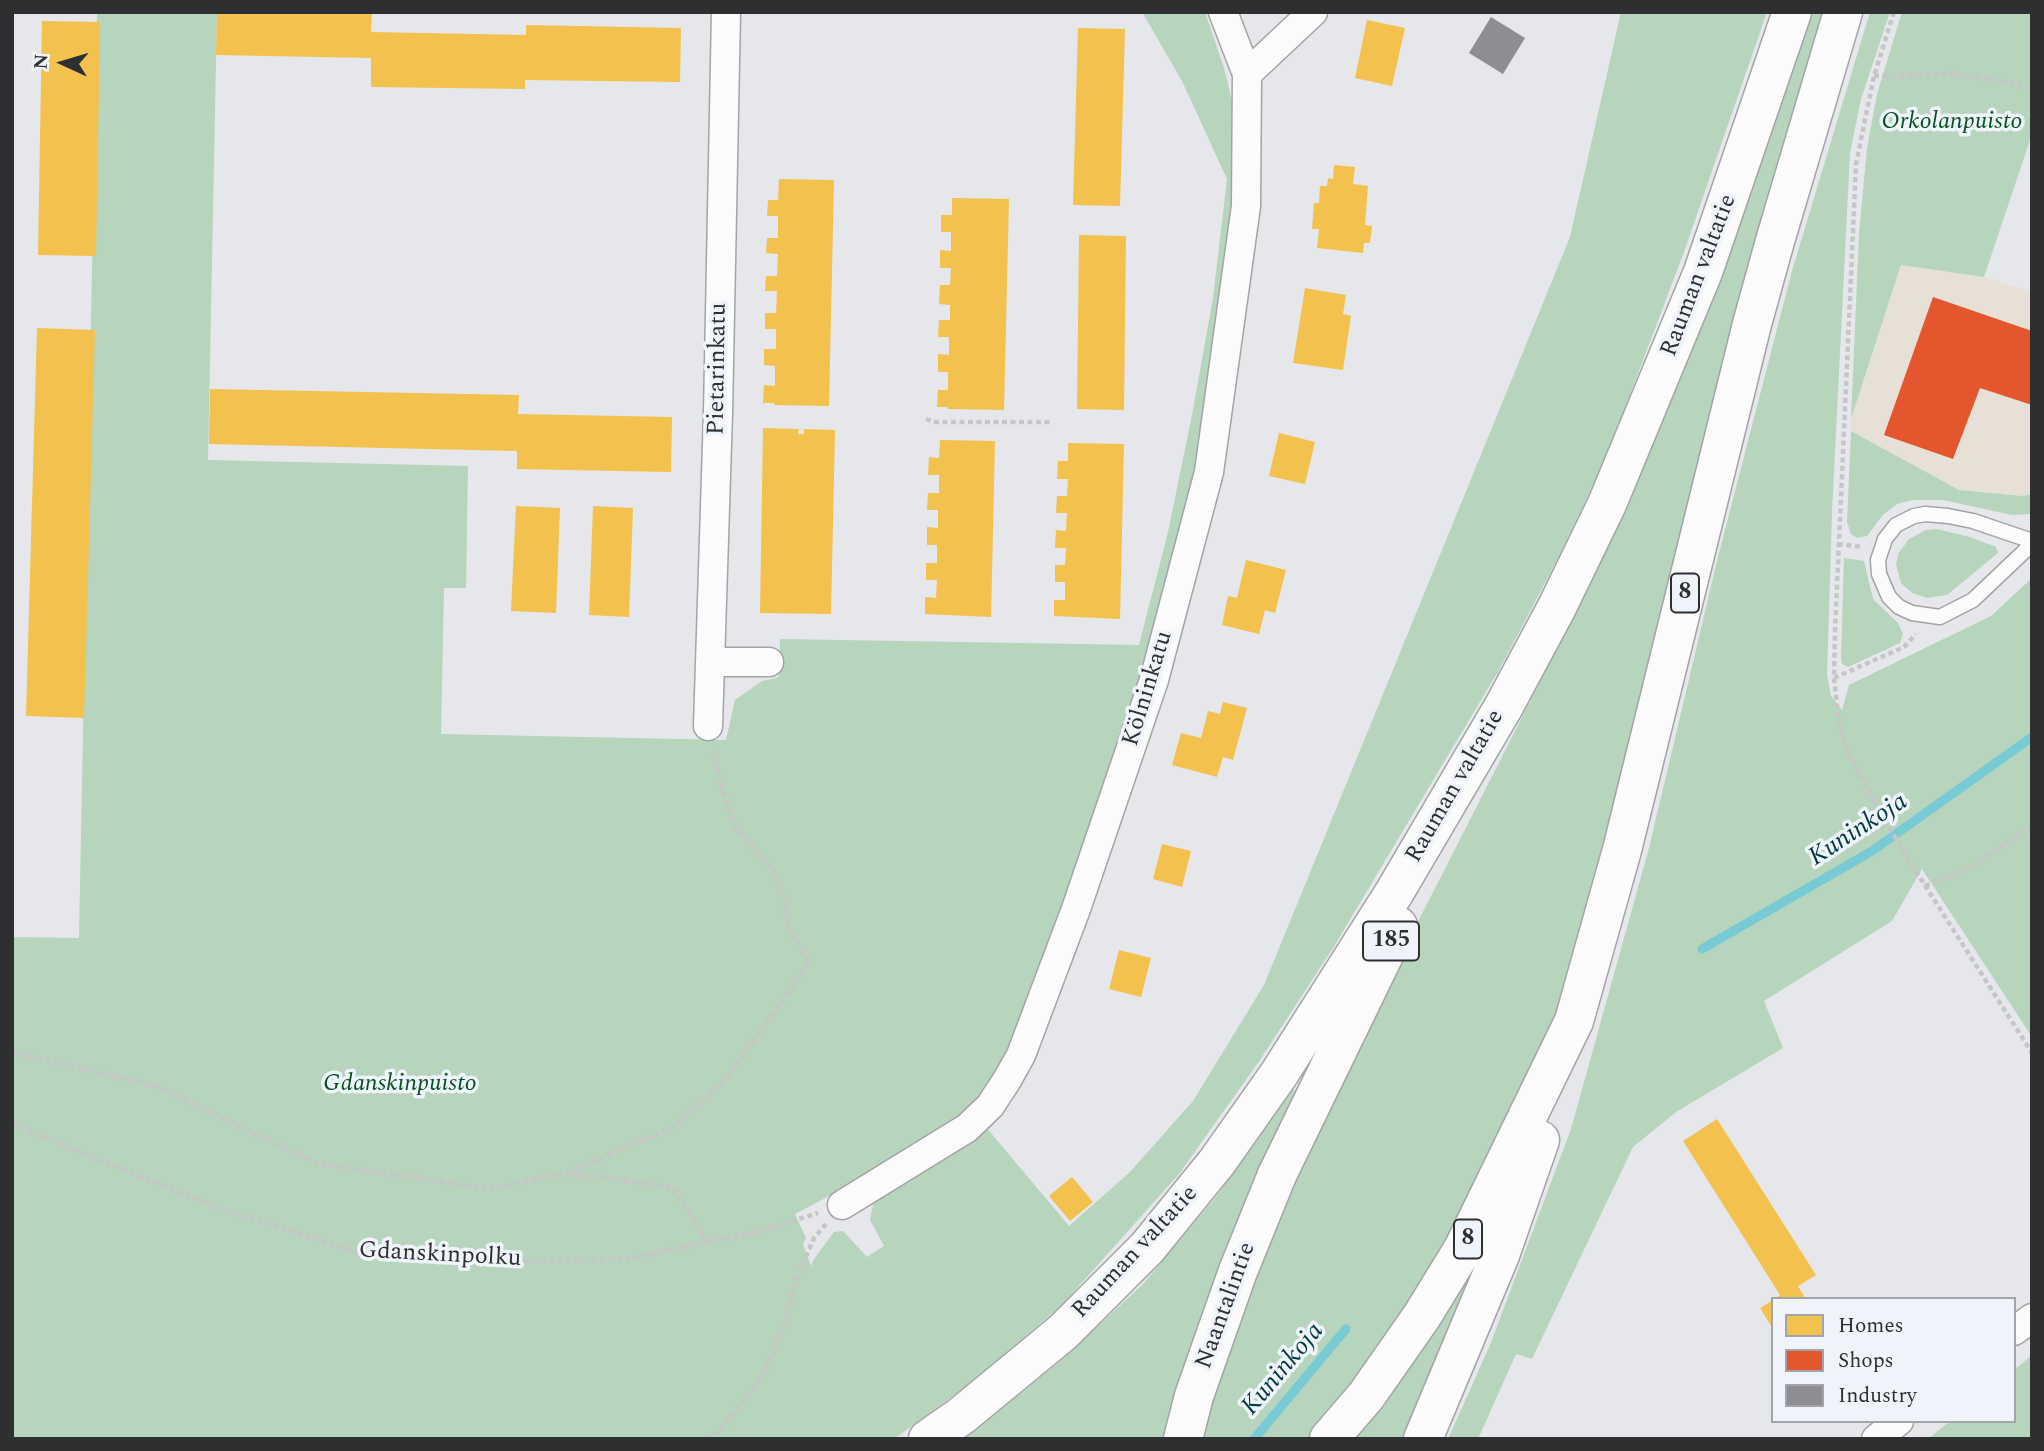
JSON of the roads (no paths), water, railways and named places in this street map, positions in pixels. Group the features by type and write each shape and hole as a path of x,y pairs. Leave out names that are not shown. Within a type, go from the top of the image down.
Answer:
{"main road":[{"name":"Rauman valtatie","path":"928,1439 961,1416 1063,1332 1147,1248 1217,1162 1279,1074 1388,903 1504,706 1557,607 1607,504 1703,272 1792,12"},
{"name":"8","path":"1329,1439 1366,1396 1390,1362 1463,1249 1574,1021 1622,850 1755,312 1843,12"},
{"name":"Naantalintie","path":"1183,1439 1194,1396 1238,1270 1277,1175 1504,706"},
{"path":"1423,1439 1500,1255 1540,1143 1574,1021"}],"street":[{"name":"Pietarinkatu","path":"708,726 718,413 726,12"},
{"path":"1223,12 1247,74 1313,12"},
{"name":"Kölninkatu","path":"842,1205 967,1128 990,1106 1021,1055 1076,909 1154,680 1209,472 1246,206 1247,74"},
{"path":"710,662 769,662"},
{"path":"2016,1330 2032,1318"},
{"path":"1876,1439 1896,1423"}],"lane":[{"path":"1925,514 1973,521 2032,542 1973,600 1951,613 1931,617 1899,607 1889,597 1879,574 1878,560 1885,539 1896,526 1914,516 1925,514"}],"waterway":[{"name":"Kuninkoja","path":"1702,949 1872,851 2032,737"},
{"name":"Kuninkoja","path":"1254,1439 1346,1329"}],"park label":[{"name":"Orkolanpuisto","path":"1952,123"},
{"name":"Gdanskinpuisto","path":"400,1085"}]}
